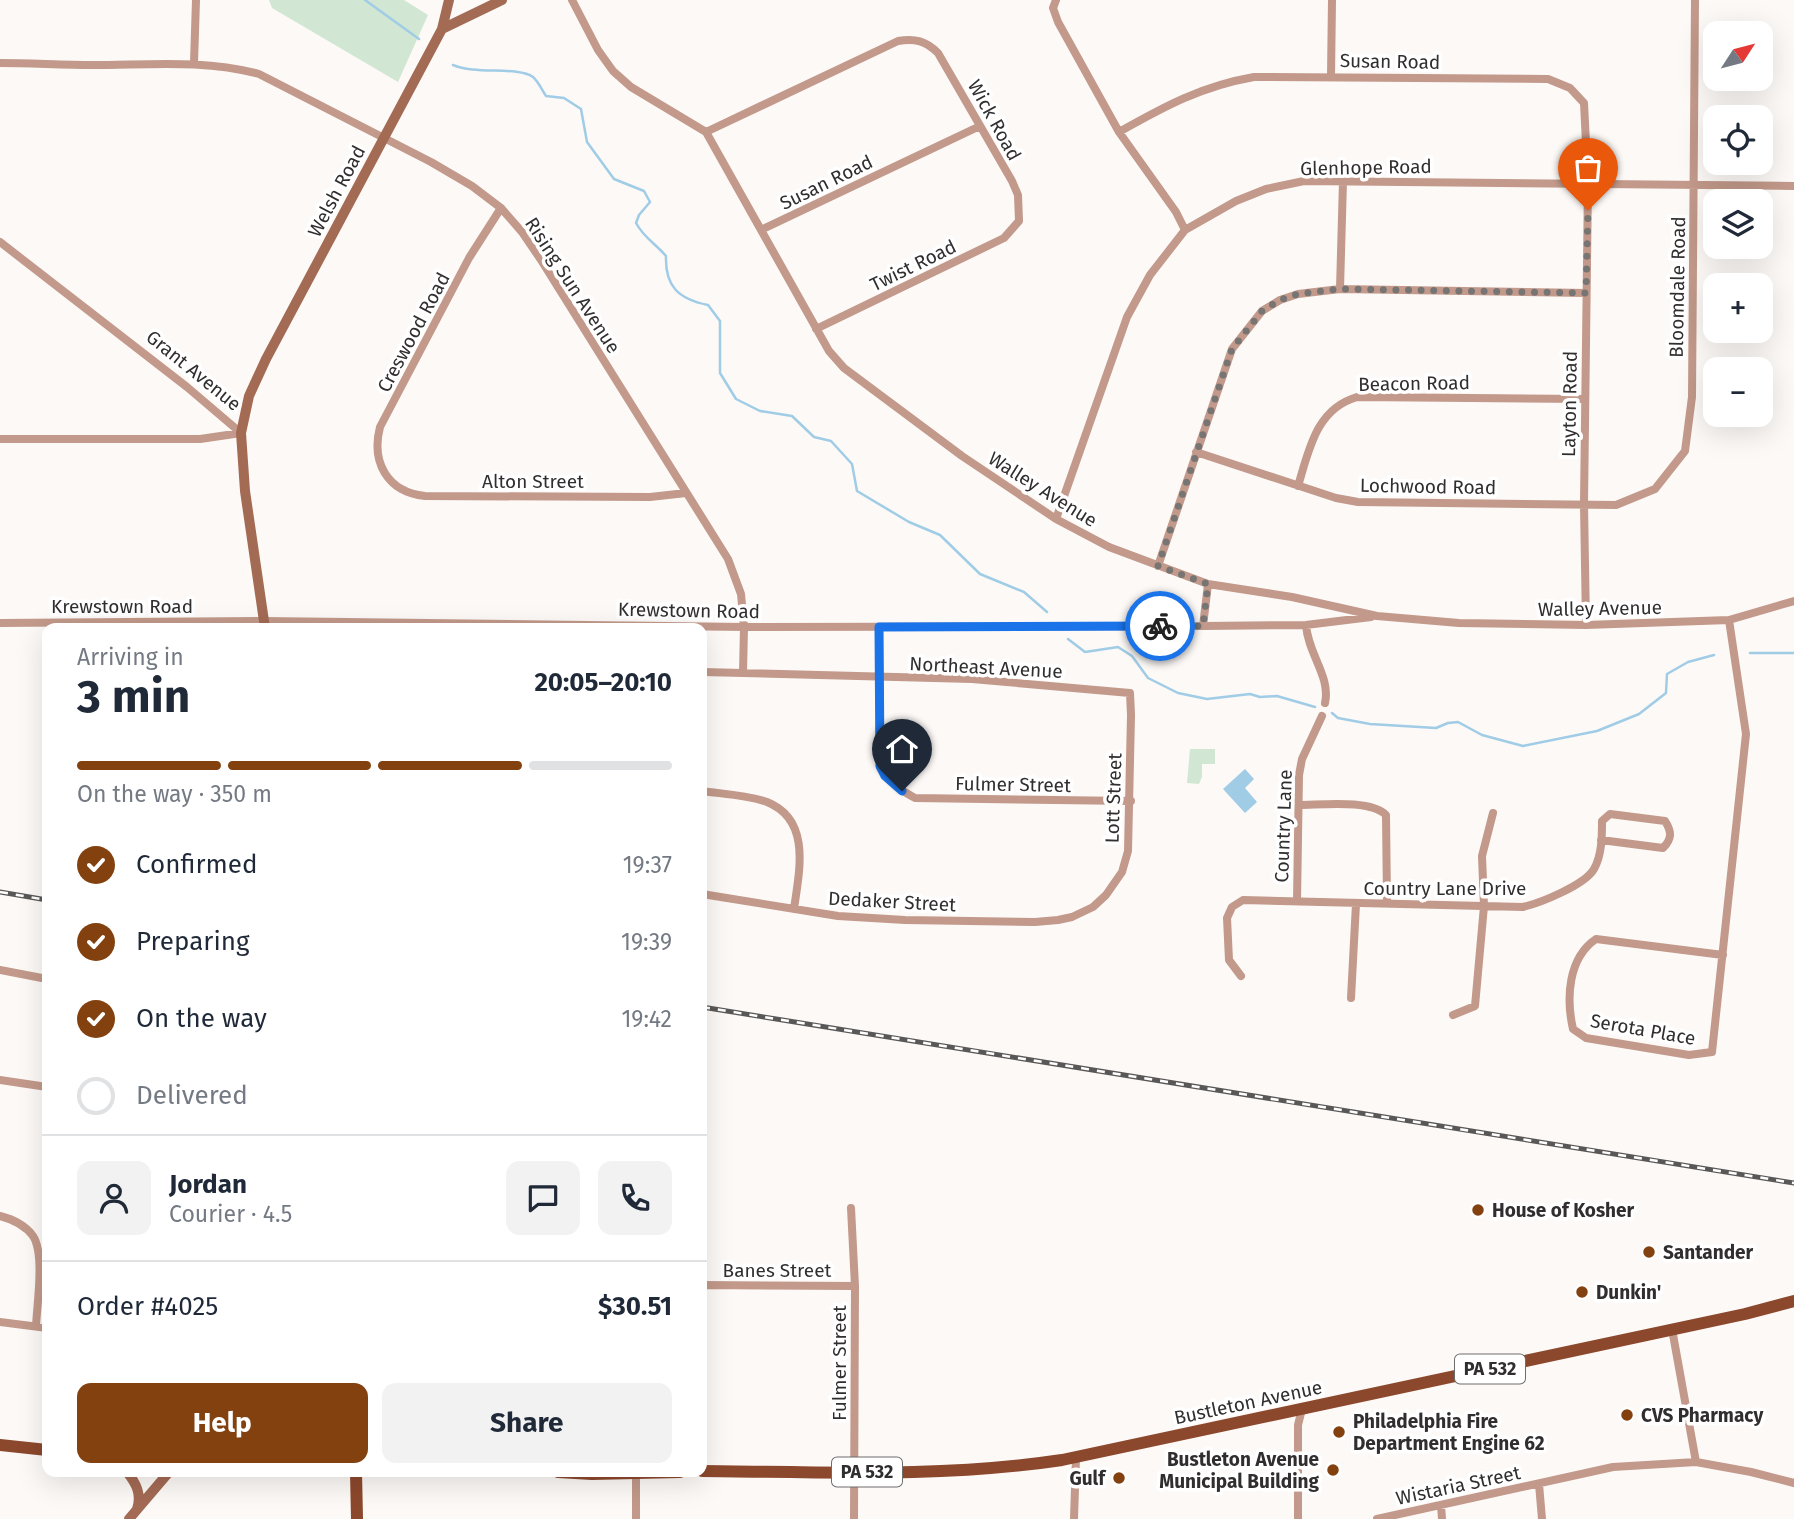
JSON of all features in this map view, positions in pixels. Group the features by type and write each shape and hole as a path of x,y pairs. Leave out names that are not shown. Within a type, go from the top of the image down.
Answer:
{"main road":[{"name":"Welsh Road","path":"241,433 249,396 266,359 442,29 449,0"},
{"path":"442,29 502,0"},
{"name":"Grant Avenue","path":"241,433 245,491 265,623"},
{"name":"Bustleton Avenue","path":"707,1471 978,1471 1076,1457 1745,1314 1794,1301"},
{"path":"0,1445 42,1449"},
{"path":"131,1477 136,1483 139,1502 132,1515"},
{"path":"132,1515 165,1477"},
{"path":"356,1477 356,1519"}],"street":[{"path":"194,63 195,0"},
{"name":"Walley Avenue","path":"572,0 598,50 613,71 631,87 706,132 829,351 844,368 962,456 1056,519 1109,547 1208,584 1292,597 1377,616 1458,623 1586,625 1729,620 1794,601"},
{"path":"1056,0 1053,8 1058,22 1119,132 1176,212 1185,230"},
{"path":"1331,76 1332,0"},
{"name":"Bloomdale Road","path":"1584,504 1616,505 1655,489 1685,451 1692,397 1695,0"},
{"name":"Wick Road","path":"706,132 898,41 910,39 929,44 943,60 1018,195 1019,222"},
{"name":"Rising Sun Avenue","path":"0,63 194,63 233,67 259,74 472,186 501,208 541,260 728,559 741,594 744,627 743,673"},
{"name":"Susan Road","path":"1119,132 1191,93 1254,77 1548,79 1570,88 1584,103 1588,183"},
{"name":"Susan Road","path":"761,230 980,126"},
{"name":"Glenhope Road","path":"1056,519 1127,317 1150,275 1185,230 1236,201 1266,189 1304,181 1794,186"},
{"path":"1340,289 1343,181"},
{"name":"Layton Road","path":"1586,625 1584,504 1588,183"},
{"name":"Creswood Road","path":"386,476 376,443 380,426 469,258 501,208"},
{"name":"Twist Road","path":"817,329 1004,238 1019,222"},
{"name":"Grant Avenue","path":"0,242 187,387 241,433"},
{"path":"1158,566 1232,349 1262,311 1280,300 1298,294 1340,289 1586,293"},
{"name":"Beacon Road","path":"1298,486 1315,429 1332,410 1350,399 1585,399"},
{"path":"0,439 200,439 241,433"},
{"name":"Lochwood Road","path":"1196,452 1336,498 1358,502 1584,504"},
{"name":"Alton Street","path":"386,476 398,488 412,495 425,496 650,497 686,493"},
{"path":"1203,626 1208,584"},
{"name":"Krewstown Road","path":"707,627 1306,625 1377,616"},
{"name":"Serota Place","path":"1723,955 1596,939 1586,946 1573,967 1570,1014 1573,1030 1586,1038 1676,1053 1700,1055 1712,1052 1723,955 1746,734 1729,620"},
{"name":"Krewstown Road","path":"0,623 42,623"},
{"path":"1306,625 1307,641 1325,680 1325,703"},
{"name":"Fulmer Street","path":"879,627 880,766 893,785 915,798 1130,801"},
{"name":"Northeast Avenue","path":"707,672 972,679 1130,693 1131,706"},
{"name":"Lott Street","path":"1080,913 1093,907 1106,894 1122,872 1128,851 1131,706"},
{"name":"Country Lane","path":"1297,900 1299,775 1302,759 1322,716"},
{"path":"707,792 766,802 781,810 791,822 798,835 800,863 794,909"},
{"path":"1299,805 1348,804 1379,808 1386,815 1387,903"},
{"path":"1452,1015 1475,1006 1484,906 1482,856 1493,813"},
{"name":"Country Lane Drive","path":"1241,976 1229,960 1227,918 1231,907 1243,900 1523,907 1544,902 1592,873 1598,862 1602,821 1609,814 1665,821 1671,830 1669,841 1663,848 1601,840"},
{"name":"Dedaker Street","path":"707,895 838,916 1022,922 1058,920 1080,913"},
{"path":"1351,998 1356,904"},
{"path":"0,970 42,978"},
{"path":"0,1080 42,1086"},
{"name":"Fulmer Street","path":"851,1208 855,1286 854,1519"},
{"path":"0,1216 15,1220 33,1236 39,1253 36,1326"},
{"name":"Banes Street","path":"707,1286 855,1286"},
{"path":"0,1322 42,1327"},
{"path":"1672,1329 1696,1462"},
{"path":"1298,1519 1298,1425 1302,1409"},
{"path":"1074,1519 1076,1457"},
{"name":"Wistaria Street","path":"1377,1519 1613,1467 1696,1462 1794,1483"},
{"path":"636,1477 636,1519"},
{"path":"1539,1484 1542,1519"},
{"path":"1441,1505 1442,1519"}],"green space":[{"path":"269,0 404,0 428,15 398,82 272,8"},
{"path":"1190,749 1215,749 1215,764 1202,764 1199,784 1187,783"}],"water":[{"path":"1245,769 1254,779 1245,788 1257,802 1245,813 1223,789"}],"waterway":[{"path":"365,0 419,39"},
{"path":"453,65 473,70 526,74 535,79 546,96 564,98 581,109 587,142 614,179 644,191 650,202 636,223 666,256 671,283 681,295 708,305 720,321 720,373 736,399 760,411 792,416 814,437 831,441 852,464 857,491 909,522 940,535 980,574 1024,592 1047,612"},
{"path":"1068,639 1085,652 1118,647 1132,656 1148,678 1178,693 1207,699 1250,694 1260,697 1277,696 1315,707"},
{"path":"1750,653 1794,653"},
{"path":"1332,713 1338,718 1370,724 1436,728 1458,722 1482,735 1523,746 1597,731 1639,714 1666,693 1667,674 1688,662 1714,655"}],"railway":[{"path":"0,892 42,899"},
{"path":"707,1008 1794,1183"}],"way so far":[{"path":"1160,626 1203,626 1208,584 1158,566 1232,349 1262,311 1280,300 1298,294 1340,289 1586,293 1588,210"}],"place":[{"name":"House of Kosher","path":"1478,1210"},
{"name":"Santander","path":"1649,1252"},
{"name":"Dunkin'","path":"1582,1292"},
{"name":"CVS Pharmacy","path":"1627,1415"},
{"name":"Philadelphia Fire Department Engine 62","path":"1339,1432"},
{"name":"Bustleton Avenue Municipal Building","path":"1333,1470"},
{"name":"Gulf","path":"1119,1478"}],"route":[{"path":"902,791 885,776 880,766 879,627 1160,626"}]}
